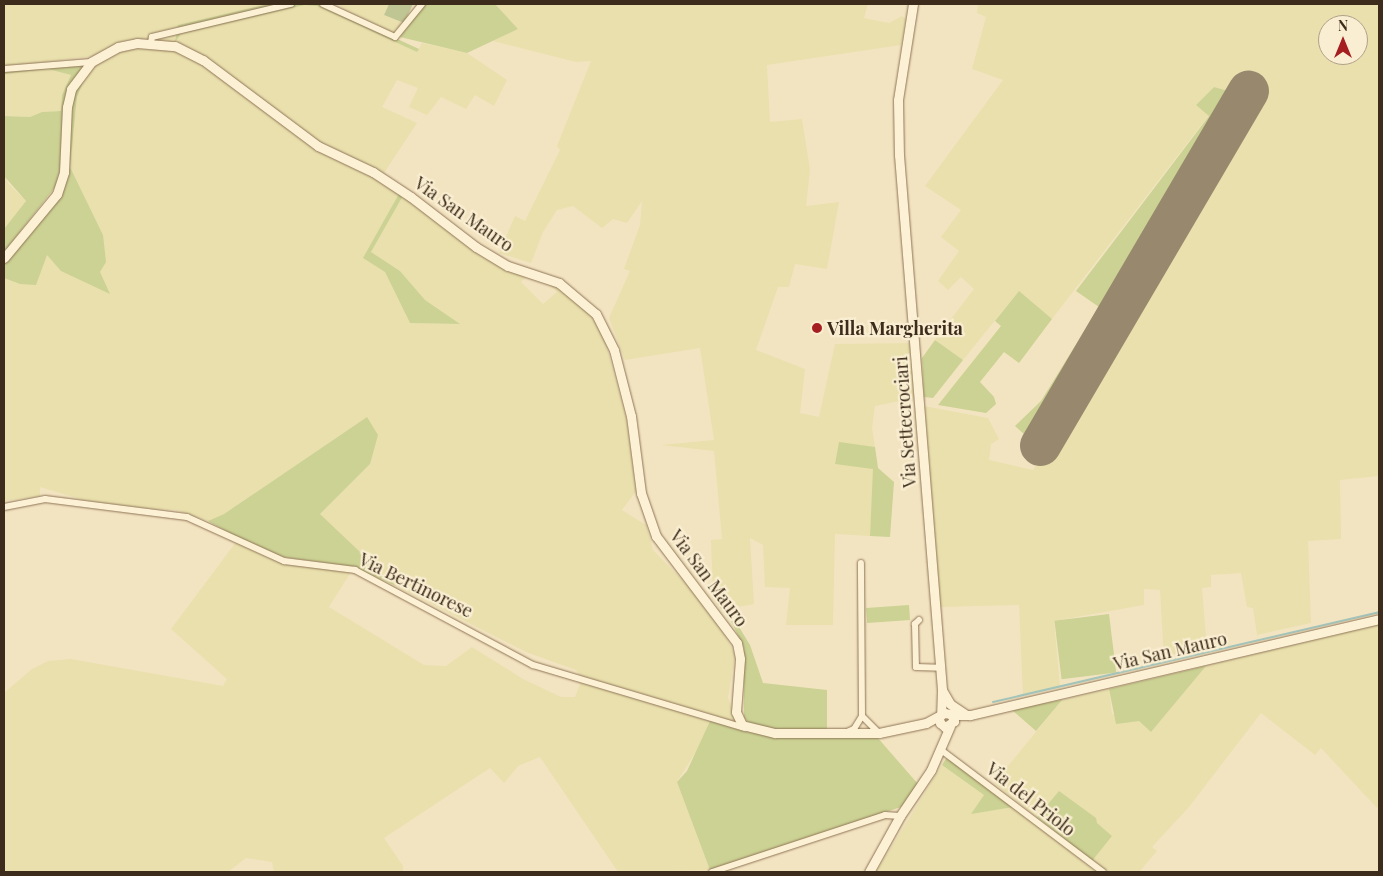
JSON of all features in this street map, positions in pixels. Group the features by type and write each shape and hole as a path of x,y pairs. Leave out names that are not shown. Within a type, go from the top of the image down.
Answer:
{"main road":[{"name":"Via Settecrociari","path":"869,872 900,816 931,770 942,747 946,720 940,668 899,155 898,100 913,4"},
{"name":"Via San Mauro","path":"4,258 57,194 64,172 66,107 71,89 91,62 118,47 151,42 175,46 203,60 318,146 373,172 476,247 508,266 559,283 596,314 614,350 631,416 641,493 650,520 661,543 700,590 737,643 740,659 736,712 742,726 748,729 879,733 968,715 1379,619"},
{"path":"942,690 950,704 968,715"}],"street":[{"path":"151,42 152,37 291,4"},
{"path":"323,4 395,37 422,4"},
{"path":"4,69 91,62"},
{"name":"Via Bertinorese","path":"4,507 45,499 187,517 284,561 355,570 533,665 748,729"},
{"path":"861,563 862,733"},
{"path":"919,620 915,624 916,667 940,668"},
{"path":"862,720 879,733"},
{"path":"844,733 862,720"},
{"name":"Via del Priolo","path":"942,747 1103,872"},
{"path":"712,872 885,815 900,816"}],"shaded area":[{"path":"4,4 268,4 178,25 176,41 181,34 305,5 317,5 417,52 422,43 467,53 507,80 494,106 475,95 466,109 441,97 427,115 409,107 418,88 397,80 382,107 417,123 384,173 400,192 364,258 385,272 410,323 459,324 425,300 400,271 371,252 404,194 470,243 530,273 521,282 543,304 557,292 542,278 569,292 602,329 627,421 636,491 622,510 646,525 653,550 688,586 726,637 735,655 728,698 737,723 699,747 677,782 710,870 618,872 540,757 518,766 504,783 490,768 384,838 403,866 403,872 274,872 272,862 246,858 228,872 4,872 4,693 32,669 48,661 71,659 223,686 227,679 171,629 239,538 269,555 354,567 329,607 424,665 446,666 472,647 523,679 561,697 575,697 582,679 576,670 526,652 396,586 320,514 370,464 367,417 224,514 208,521 176,510 103,506 40,487 40,496 4,501 4,278 20,284 37,276 47,254 100,272 103,235 70,167 77,97 94,56 4,67"},
{"path":"339,4 389,4 384,15 404,23 395,34 343,9"},
{"path":"495,4 868,4 864,18 889,23 902,16 906,19 901,45 767,65 770,122 802,119 810,170 806,206 839,202 827,269 795,264 789,287 778,287 756,350 805,369 800,413 819,417 835,344 912,343 914,398 875,406 872,428 875,447 839,443 835,464 874,468 870,536 835,534 833,625 786,625 790,588 765,587 763,545 750,538 754,604 728,609 713,594 711,540 722,539 714,451 661,445 714,440 700,348 625,360 609,318 630,271 624,269 640,225 642,201 627,223 613,219 602,228 573,206 557,210 543,232 531,263 499,253 515,216 525,221 560,150 557,146 591,61 576,62 493,41 518,29"},
{"path":"978,4 1379,4 1379,476 1340,480 1341,539 1308,541 1311,623 1257,635 1253,608 1247,607 1241,573 1211,575 1211,587 1202,588 1207,649 1164,659 1160,590 1144,589 1144,605 1054,621 1060,686 1023,695 1019,605 940,607 924,406 988,418 999,439 991,444 989,460 1033,470 1257,92 1235,86 1228,91 1214,87 1196,105 1209,115 1052,319 1018,292 963,360 935,340 974,289 961,277 948,290 938,281 959,251 941,237 961,210 925,186 1003,80 972,69 986,17 977,13"},
{"path":"48,69 71,75 62,95 61,111 42,112 30,117 4,116 4,74"},
{"path":"4,173 8,183 26,201 4,229"},
{"path":"1379,624 1379,805 1377,808 1321,748 1315,755 1261,713 1189,807 1152,847 1157,851 1139,872 1110,872 1092,861 1112,836 1059,791 1037,817 994,783 1062,700 1109,689 1112,714 1139,721 1151,732 1206,666"},
{"path":"942,765 984,795 972,813 1013,807 1096,872 876,872"}],"green space":[{"path":"268,4 321,4 419,49 417,52 317,6 305,5 181,34 175,42 178,25"},
{"path":"389,4 413,4 404,23 384,15"},
{"path":"424,4 495,4 518,29 467,53 400,37"},
{"path":"85,65 70,84 62,161 56,186 4,252 4,229 26,201 4,176 4,116 30,117 42,112 61,111 62,95 71,75 48,69 4,74 4,70"},
{"path":"89,68 77,97 70,167 103,235 106,262 100,272 110,294 61,271 47,255 36,285 20,284 4,278 4,260 57,195 69,104 75,88"},
{"path":"1234,86 1243,88 1190,172 1033,442 1015,426 1041,401 1099,307 1076,291 1209,116 1196,105 1214,87 1228,91"},
{"path":"400,192 404,194 371,252 400,271 425,300 460,324 410,323 385,272 363,258"},
{"path":"1019,291 1052,319 1019,363 1004,352 980,382 994,397 996,404 986,413 938,405 1001,326 995,321"},
{"path":"935,340 963,360 933,398 924,397 922,358"},
{"path":"367,417 378,435 370,464 320,514 396,586 354,567 269,555 208,521 224,514"},
{"path":"839,442 875,447 878,468 894,482 890,537 870,536 873,469 835,464"},
{"path":"713,594 728,609 750,645 763,683 827,690 827,729 764,729 751,726 744,717 744,648 732,623 712,597"},
{"path":"909,605 910,620 867,623 866,608"},
{"path":"1109,614 1116,673 1062,679 1054,621"},
{"path":"1206,666 1151,732 1139,721 1116,724 1109,689"},
{"path":"1062,700 1036,731 1012,710 1023,707"},
{"path":"711,719 752,733 877,737 918,784 904,806 710,870 677,782 687,771"},
{"path":"947,757 1013,807 971,814 984,795 942,765"},
{"path":"1059,791 1096,818 1097,823 1112,836 1092,861 1037,817"}],"waterway":[{"path":"993,702 1379,612"}],"runway":[{"path":"1040,445 1248,91"}],"place":[{"name":"Villa Margherita","path":"817,328"}]}
